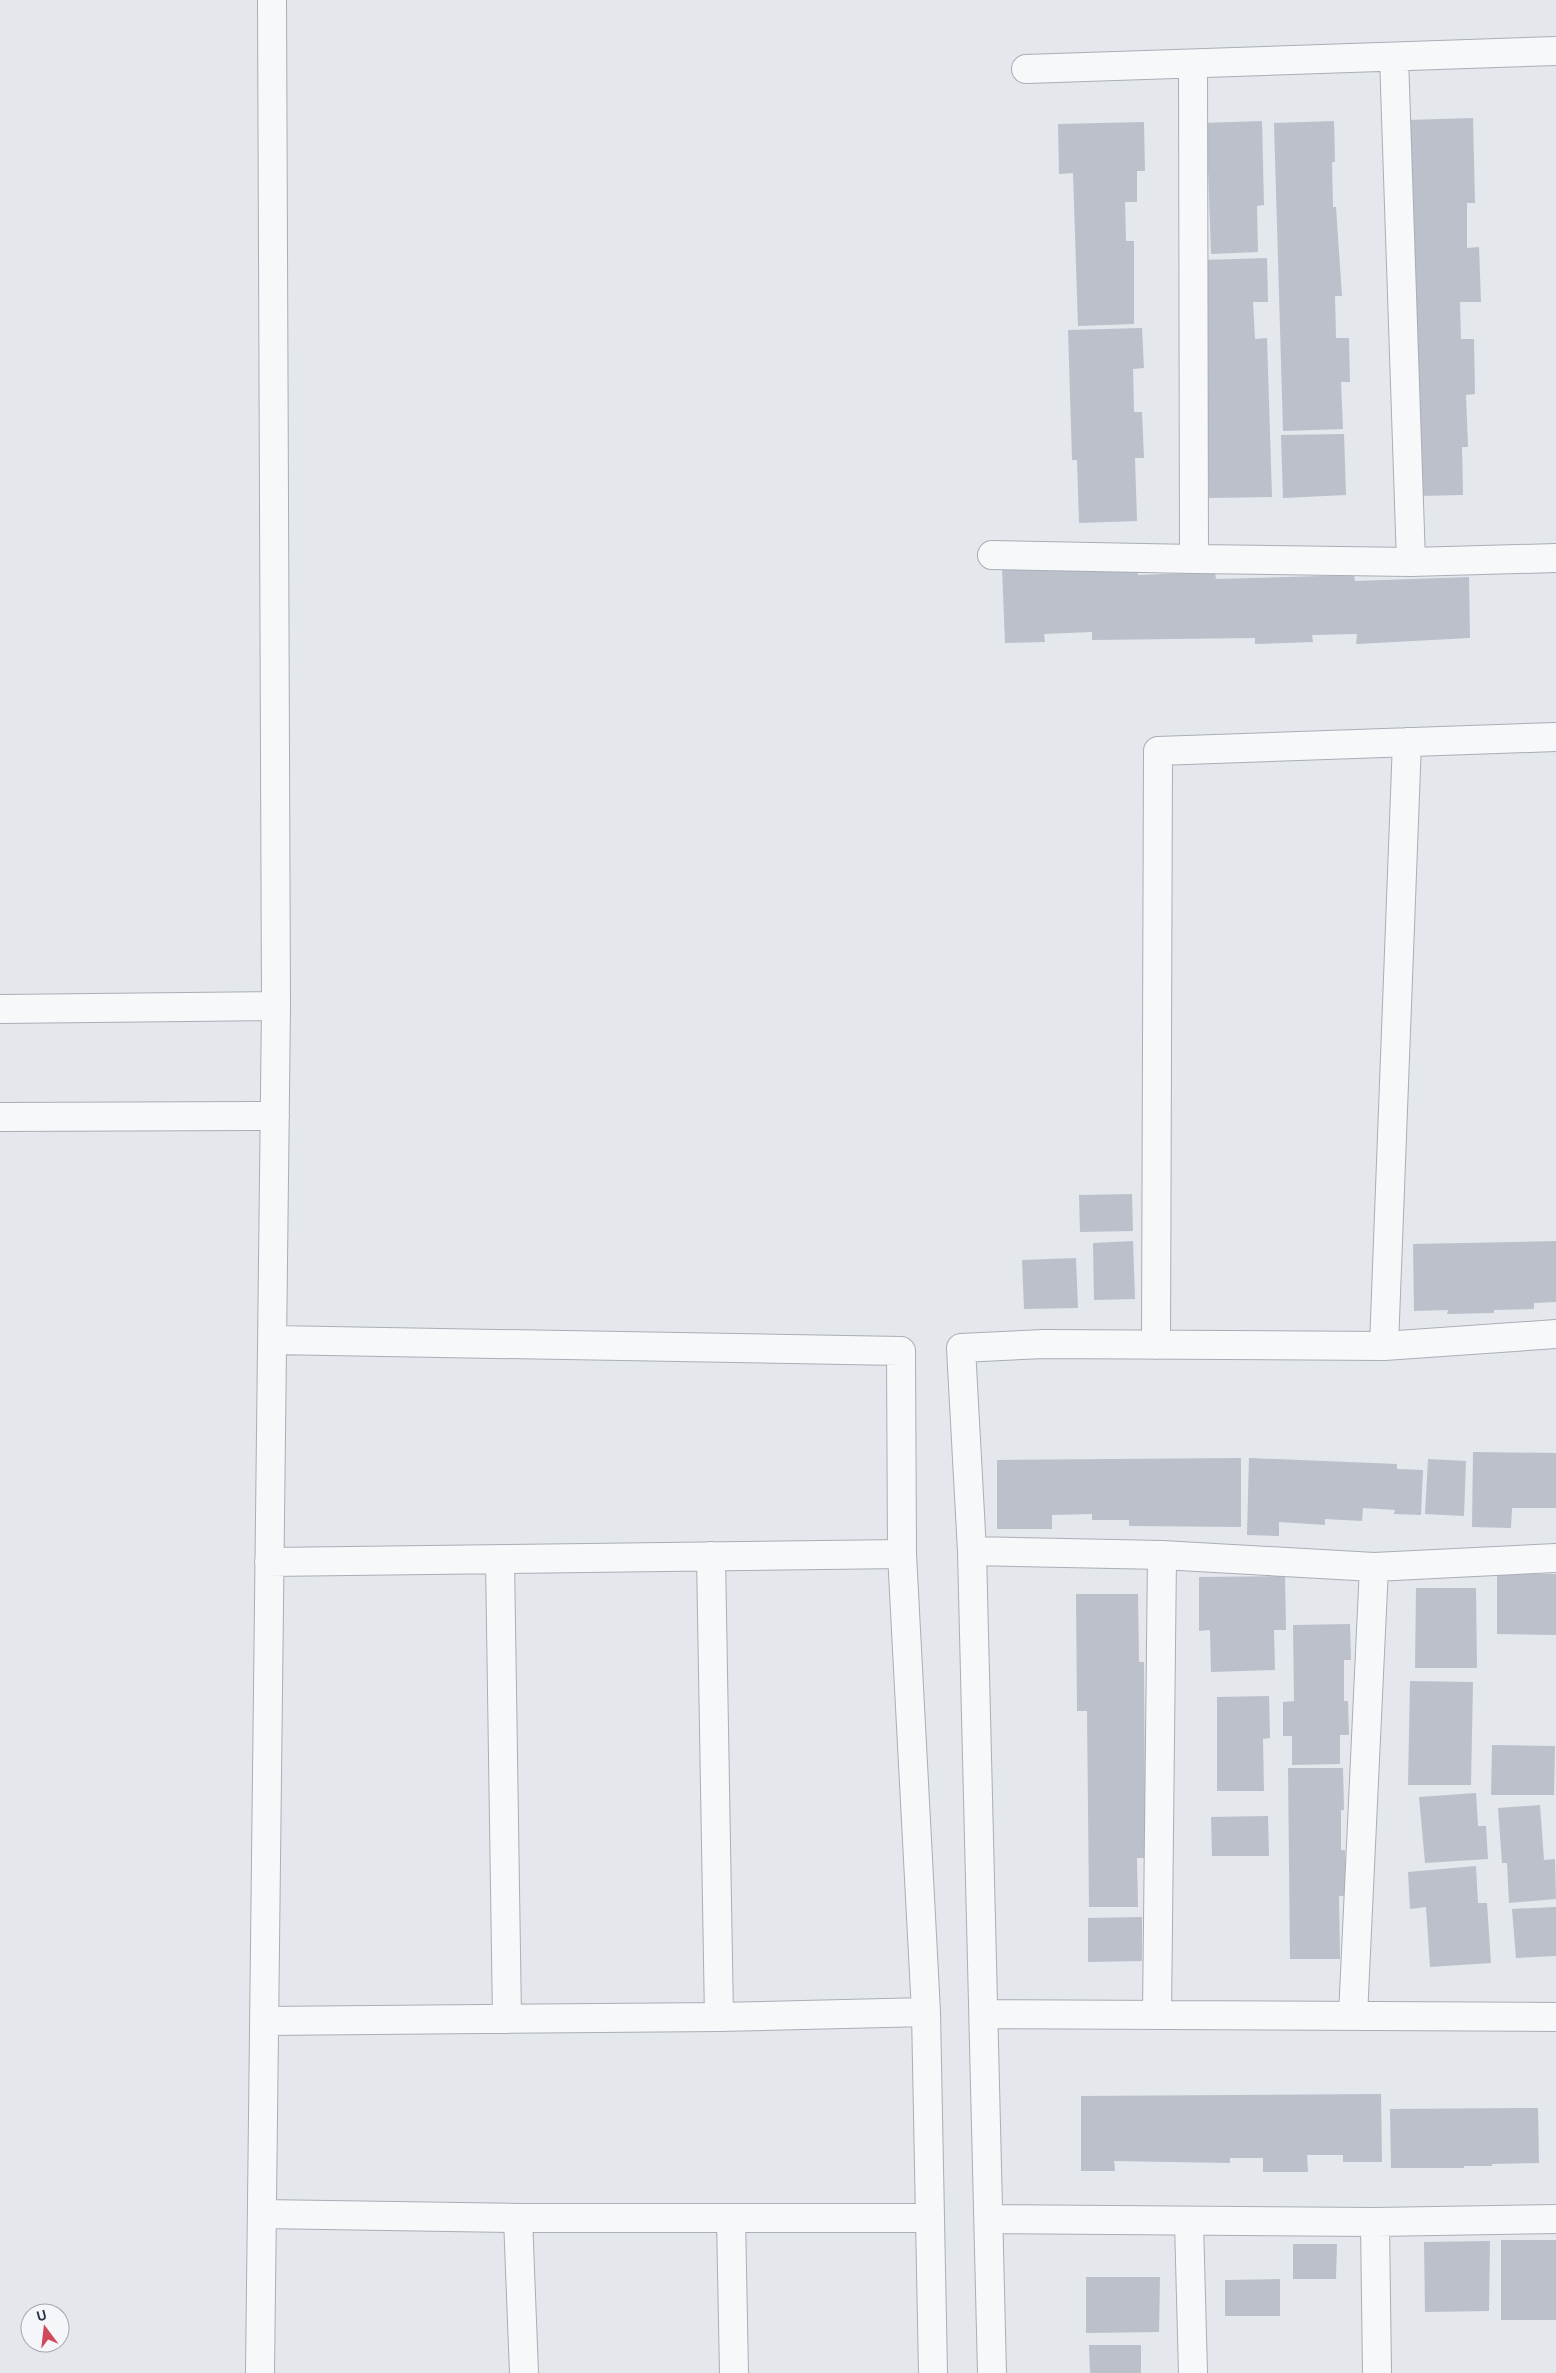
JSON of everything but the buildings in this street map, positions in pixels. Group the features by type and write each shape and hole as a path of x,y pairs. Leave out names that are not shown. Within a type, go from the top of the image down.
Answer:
{"street":[{"path":"260,2373 276,1006 272,0"},
{"path":"1026,69 1556,51"},
{"path":"1394,57 1411,562"},
{"path":"1193,64 1194,559"},
{"path":"992,555 1411,562 1556,558"},
{"path":"1156,1345 1158,751 1556,737"},
{"path":"1384,1346 1407,742"},
{"path":"0,1009 276,1006"},
{"path":"0,1117 275,1116"},
{"path":"992,2373 990,2219 972,1551 961,1348 1044,1344 1384,1346 1556,1334"},
{"path":"272,1340 901,1351 902,1554 926,2012 933,2373"},
{"path":"972,1551 1162,1555 1374,1566 1556,1558"},
{"path":"269,1562 902,1554"},
{"path":"1157,2015 1162,1555"},
{"path":"712,1556 719,2017"},
{"path":"500,1559 507,2018"},
{"path":"1353,2016 1374,1566"},
{"path":"264,2021 719,2017 926,2012"},
{"path":"984,2014 1556,2017"},
{"path":"262,2214 518,2218 929,2218"},
{"path":"518,2218 524,2373"},
{"path":"731,2218 734,2373"},
{"path":"990,2219 1189,2222 1375,2222 1556,2219"},
{"path":"1189,2222 1193,2373"},
{"path":"1375,2222 1377,2373"}]}
